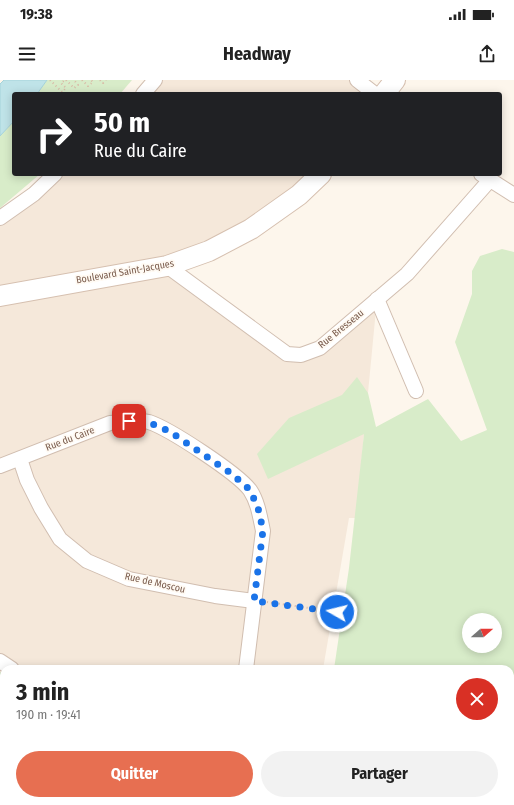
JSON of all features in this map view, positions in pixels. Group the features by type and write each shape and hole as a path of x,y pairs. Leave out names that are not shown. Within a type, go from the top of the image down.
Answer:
{"street":[{"path":"145,92 155,80"},
{"path":"357,80 372,92"},
{"path":"386,92 396,80"},
{"path":"0,218 34,194 53,176"},
{"name":"Boulevard Saint-Jacques","path":"0,296 74,281 167,266 209,251 251,229 299,195 319,176"},
{"path":"485,177 514,195"},
{"name":"Rue Bresseau","path":"167,266 287,354 301,355 320,348 407,274 485,177"},
{"path":"377,299 416,391"},
{"name":"Rue du Caire","path":"0,466 110,423 129,421 148,422 169,431 232,474 250,490 256,502 263,530 246,665"},
{"name":"Rue de Moscou","path":"20,459 27,480 41,508 60,539 87,561 130,579 215,596 254,601"}],"path":[{"path":"51,81 62,92 66,88 61,83 66,80 74,88 78,85 74,80"},
{"path":"82,80 88,86 93,82 91,80"},
{"path":"100,80 103,83 106,80"},
{"path":"254,601 337,612"}],"shaded area":[{"path":"155,80 356,80 372,92 145,92"},
{"path":"52,176 319,176 299,195 167,266 301,355 377,299 356,518 349,518 324,665 0,665 0,218"}],"green space":[{"path":"47,80 132,80 122,92 38,92"},
{"path":"12,123 12,176 38,176 0,208 0,136"},
{"path":"502,249 514,252 514,665 335,665 349,568 364,434 268,479 257,454 289,418 342,395 357,377 368,393 376,427 428,399 461,441 487,430 455,342 472,294 472,271 480,256"}],"water":[{"path":"4,80 47,80 38,92 12,92 12,123 0,136 0,84"}],"route":[{"path":"129,421 148,422 169,431 232,474 250,490 258,508 263,530 254,601 337,612"}]}
